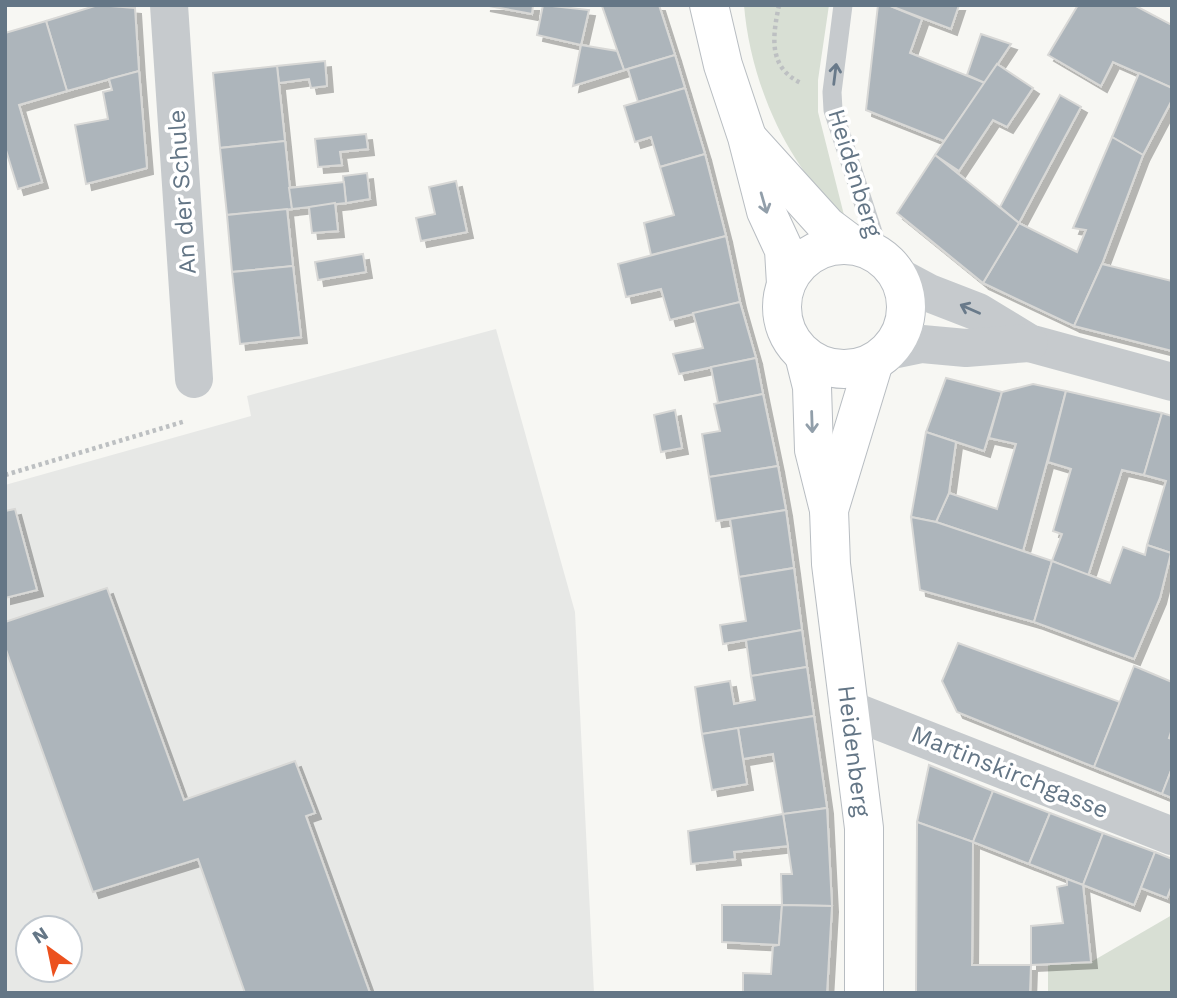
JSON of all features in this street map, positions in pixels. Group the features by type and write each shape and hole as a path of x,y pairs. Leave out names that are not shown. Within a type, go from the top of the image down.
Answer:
{"main road":[{"name":"Heidenberg","path":"709,5 723,65 747,137 766,211 784,250 786,284"},
{"name":"Heidenberg","path":"747,137 827,226 877,259"},
{"path":"836,244 877,259 907,305 899,336 881,356 838,369 820,364 804,355 791,340 784,322 782,303 786,284 809,255 836,244"},
{"name":"Heidenberg","path":"804,355 812,387 814,450 829,510 831,564 864,828 864,993"},
{"name":"Heidenberg","path":"829,510 881,356"}],"street":[{"name":"An der Schule","path":"169,5 194,379"},
{"path":"877,259 978,312 1030,343 1172,382"},
{"path":"881,356 922,344 966,348 1030,343"},
{"name":"Martinskirchgasse","path":"848,709 1172,836"}],"lane":[{"name":"Heidenberg","path":"844,5 832,92 833,110 877,259"}],"path":[{"path":"779,5 772,43 780,67 794,80 832,92"},
{"path":"5,475 187,421"}],"shaded area":[{"path":"744,5 829,5 818,80 818,112 844,215 823,195 805,172 788,147 775,120 754,63"},
{"path":"496,329 575,612 594,993 5,993 5,485 251,416 247,396"},
{"path":"1172,915 1172,993 1048,993 1048,965 1091,962"}],"building":[{"path":"98,5 135,8 139,71 67,91 46,21"},
{"path":"484,5 533,5 532,14"},
{"path":"543,5 589,10 581,45 537,35"},
{"path":"659,5 675,55 624,70 602,6"},
{"path":"878,5 888,5 922,19 910,53 985,83 944,141 866,110"},
{"path":"888,5 959,5 951,29"},
{"path":"1078,5 1134,5 1172,25 1172,88 1113,62 1101,86 1048,55"},
{"path":"46,21 67,91 19,105 42,182 18,189 5,147 5,33"},
{"path":"981,34 1011,44 985,83 967,75"},
{"path":"581,45 617,51 624,70 573,86"},
{"path":"675,55 685,88 638,102 628,69"},
{"path":"325,61 327,86 311,88 309,79 279,83 277,66"},
{"path":"997,64 1033,88 1007,127 993,120 959,171 935,155"},
{"path":"277,66 285,141 220,148 213,73"},
{"path":"139,71 147,168 86,184 75,125 108,119 103,92 112,90 109,79"},
{"path":"1139,73 1172,88 1172,100 1143,155 1112,137"},
{"path":"685,88 705,154 660,167 651,137 635,142 624,106"},
{"path":"1060,95 1081,107 1019,223 1000,207"},
{"path":"366,134 368,149 340,152 342,165 318,167 315,139"},
{"path":"1112,137 1143,155 1102,264 1074,326 983,283 1019,223 1077,252 1086,230 1073,228"},
{"path":"285,141 292,209 227,215 220,148"},
{"path":"705,154 726,236 651,255 644,223 674,215 660,167"},
{"path":"935,155 1019,223 983,283 897,213"},
{"path":"367,173 370,199 346,203 343,176"},
{"path":"456,181 467,232 421,241 416,218 435,214 429,187"},
{"path":"344,182 346,203 292,209 289,188"},
{"path":"335,203 338,231 312,233 309,207"},
{"path":"287,209 293,266 232,272 227,215"},
{"path":"726,236 740,302 670,320 661,289 626,297 618,264"},
{"path":"363,254 366,272 318,280 315,262"},
{"path":"1102,264 1172,281 1172,351 1074,326"},
{"path":"293,266 301,337 240,344 232,272"},
{"path":"740,302 756,358 679,374 673,354 703,348 693,313"},
{"path":"756,358 763,394 718,403 711,367"},
{"path":"946,378 1002,392 984,451 926,432"},
{"path":"1033,384 1066,391 1023,551 936,522 949,493 997,509 1016,444 989,438 1002,392"},
{"path":"1066,391 1162,413 1144,475 1122,470 1088,576 1052,561 1062,534 1053,531 1071,469 1048,462"},
{"path":"763,394 778,466 709,477 702,434 720,431 714,404"},
{"path":"675,410 682,448 661,452 654,415"},
{"path":"1162,413 1172,416 1171,553 1147,545 1166,481 1144,475"},
{"path":"926,432 956,442 949,493 936,522 911,517"},
{"path":"778,466 786,510 716,521 709,477"},
{"path":"15,509 37,590 5,598 5,511"},
{"path":"786,510 794,568 739,577 730,519"},
{"path":"911,517 936,522 1052,561 1034,622 920,590"},
{"path":"1147,545 1171,553 1160,598 1134,659 1034,622 1052,561 1110,583 1123,547 1145,555"},
{"path":"794,568 802,630 723,644 720,625 746,621 739,577"},
{"path":"107,588 184,800 295,761 315,813 306,816 370,993 245,993 198,859 93,892 5,647 5,622"},
{"path":"802,630 807,667 751,676 746,640"},
{"path":"958,643 1120,702 1094,767 957,712 942,681"},
{"path":"1134,666 1172,682 1172,729 1169,738 1172,739 1172,768 1162,794 1094,767"},
{"path":"807,667 814,716 702,734 695,687 730,681 734,704 755,700 751,676"},
{"path":"814,716 827,808 783,814 773,754 743,759 738,728"},
{"path":"738,728 747,784 712,790 702,734"},
{"path":"929,765 993,791 973,842 917,822"},
{"path":"1172,768 1172,798 1162,794"},
{"path":"993,791 1050,813 1029,864 973,842"},
{"path":"827,808 832,906 782,905 781,874 792,874 783,814"},
{"path":"1050,813 1103,833 1083,885 1029,864"},
{"path":"783,814 788,846 734,852 735,859 691,864 688,831"},
{"path":"917,822 973,842 972,965 1031,965 1030,993 916,993"},
{"path":"1103,833 1155,852 1134,905 1083,885"},
{"path":"1155,852 1172,859 1172,885 1167,898 1141,888"},
{"path":"1067,879 1083,885 1091,962 1031,965 1031,926 1063,923 1057,887 1067,885"},
{"path":"722,905 782,905 779,945 722,942"},
{"path":"782,905 832,906 827,993 743,993 743,973 771,974 773,946 779,945"}]}
